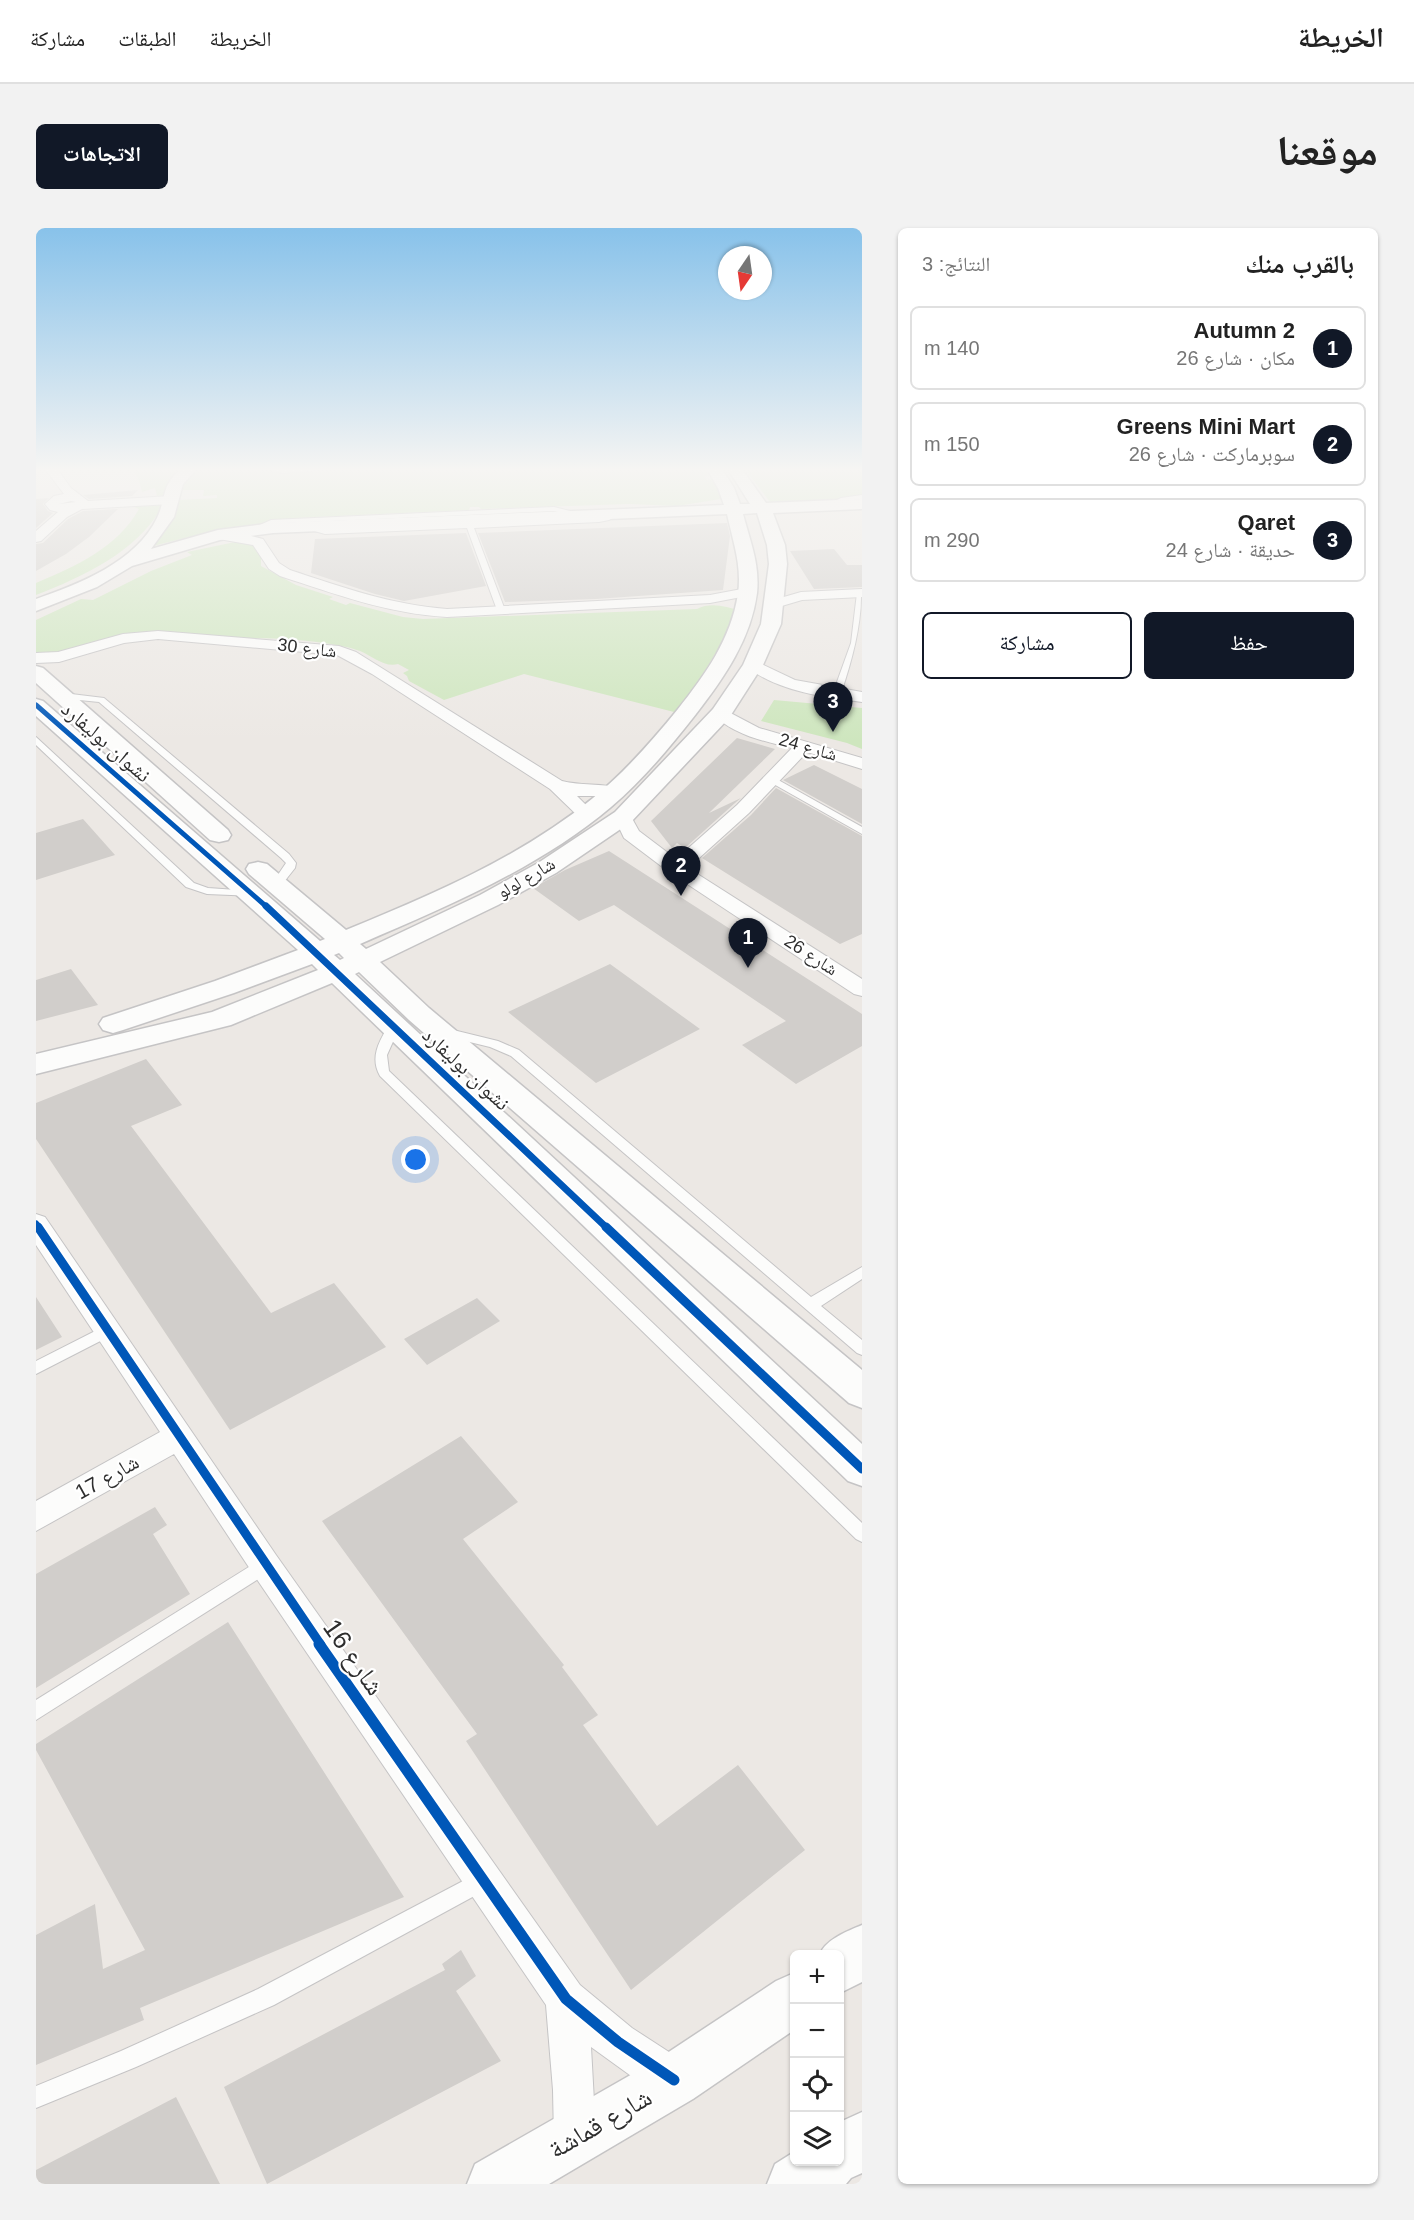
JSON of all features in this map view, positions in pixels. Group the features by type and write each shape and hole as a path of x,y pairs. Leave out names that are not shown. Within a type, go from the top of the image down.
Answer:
{"street":[{"path":"36,605 89,585 127,560"},
{"path":"124,563 133,560"},
{"path":"269,560 278,570 392,606 432,613 710,599 746,602"},
{"name":"شارع لولو","path":"36,1064 221,1019 525,854 587,815 614,792 670,733 722,666 737,636 746,602 747,560"},
{"name":"شارع لولو","path":"36,1045 122,1021 250,979 339,957 427,931 547,868 623,817 722,713 764,644 776,593 778,560"},
{"path":"776,593 791,598 862,593"},
{"name":"شارع 30","path":"37,668 59,657 123,639 158,635 339,651 369,666 556,785 587,815"},
{"path":"753,665 765,674 784,682 862,697"},
{"name":"نشوان بوليفارد","path":"37,668 63,696 276,885 339,957"},
{"path":"741,685 784,682"},
{"name":"نشوان بوليفارد","path":"36,705 274,913 339,957 862,1392"},
{"name":"شارع 24","path":"722,713 754,732"},
{"name":"شارع 24","path":"702,734 727,731 754,732 862,764"},
{"path":"676,868 708,843 773,780 804,745"},
{"name":"شارع 30","path":"556,785 574,790 614,792"},
{"name":"شارع 26","path":"623,817 631,834 676,868 859,983"},
{"path":"592,838 640,841"},
{"path":"250,979 265,963 274,946 277,929 274,913"},
{"path":"416,1023 408,993 406,971 413,950 427,931"},
{"name":"نشوان بوليفارد","path":"416,1023 862,1469"},
{"name":"شارع 16","path":"36,1224 265,1565 566,1999 608,2037 635,2057 674,2080"},
{"name":"شارع 17","path":"36,1517 178,1437"},
{"path":"844,1964 862,1950"},
{"name":"شارع 16","path":"566,1999 574,2090 575,2138"},
{"name":"شارع قماشة","path":"495,2184 674,2080 790,2002"},
{"path":"844,2152 862,2140"},
{"path":"795,2184 824,2166"}],"lane":[{"path":"483,560 501,610"},
{"path":"837,693 855,643 862,593"},
{"path":"63,696 90,697 104,703 289,859 290,868 276,885"},
{"path":"36,740 190,885 207,891 252,894"},
{"path":"773,780 862,831"},
{"path":"862,1349 515,1053 494,1044 416,1023 381,1053 379,1060 384,1073 862,1534"},
{"path":"811,1305 862,1272"},
{"path":"36,1368 109,1330"},
{"path":"36,1710 265,1565"},
{"path":"36,2097 128,2059 266,1997 483,1880"}],"green space":[{"path":"108,560 36,595 36,583 80,562"},
{"path":"178,560 261,560 261,566 296,585 333,597 329,599 346,605 350,603 403,617 423,619 697,609 713,605 740,611 730,647 718,649 703,674 708,677 682,714 524,674 444,700 409,681 403,673 409,670 398,664 383,663 349,648 303,640 244,639 161,631 144,633 75,652 36,655 36,620 81,599 93,600 151,571"},
{"path":"774,700 862,708 862,749 761,721"}],"building":[{"path":"36,560 55,560 36,571"},
{"path":"312,560 476,560 486,586 404,601 311,573"},
{"path":"489,560 727,560 723,590 596,599 505,602"},
{"path":"796,560 843,560 847,565 862,565 862,587 814,589"},
{"path":"737,738 775,749 709,813 741,798 685,848 677,843 672,848 651,821"},
{"path":"814,765 862,789 862,824 783,780"},
{"path":"776,788 862,836 862,934 840,944 702,858 751,815"},
{"path":"83,819 115,855 36,880 36,833"},
{"path":"609,851 862,1014 862,1046 796,1084 742,1045 786,1021 614,905 579,921 533,888 565,870"},
{"path":"610,964 700,1029 596,1083 508,1012"},
{"path":"71,969 98,1005 36,1021 36,980"},
{"path":"146,1059 182,1105 131,1126 271,1313 334,1283 386,1347 230,1430 36,1139 36,1103"},
{"path":"36,1297 62,1337 36,1350"},
{"path":"477,1298 500,1321 427,1365 404,1339"},
{"path":"461,1436 518,1502 463,1539 564,1665 562,1667 598,1715 583,1725 657,1826 738,1765 805,1850 631,1990 466,1741 477,1734 322,1521"},
{"path":"155,1507 167,1525 153,1534 190,1594 36,1688 36,1574"},
{"path":"228,1622 404,1897 140,2008 144,2020 36,2065 36,1935 95,1904 103,1969 145,1950 36,1750 36,1744"},
{"path":"461,1950 476,1976 456,1991 501,2061 267,2184 224,2087 445,1970 442,1964"},
{"path":"176,2097 220,2184 36,2184 36,2170"}],"cycle path":[{"path":"36,705 274,913 862,1469"},
{"path":"36,1224 265,1565 566,1999 618,2042 674,2080"}],"place":[{"name":"Qaret","path":"833,732"},
{"name":"Greens Mini Mart","path":"681,896"},
{"name":"Autumn 2","path":"748,968"}]}
